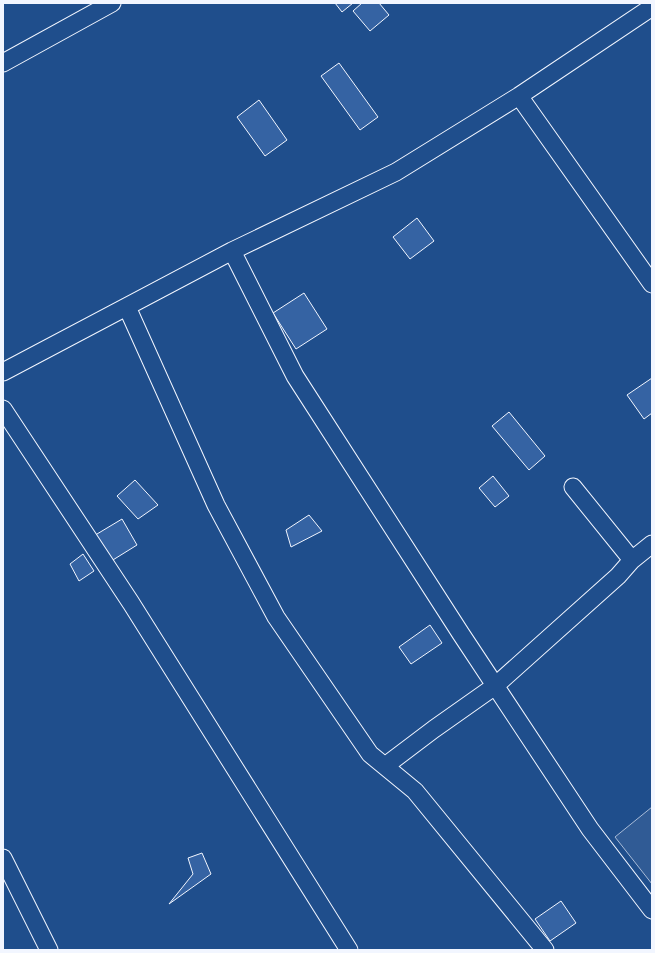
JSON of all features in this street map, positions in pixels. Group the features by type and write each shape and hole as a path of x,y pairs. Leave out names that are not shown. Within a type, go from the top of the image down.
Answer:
{"street":[{"path":"3,63 112,3"},
{"path":"3,372 232,251 396,172 519,96 652,5"},
{"path":"519,96 652,284"},
{"path":"232,251 295,376 495,686 590,829 652,910"},
{"path":"127,307 216,505 276,617 370,754 415,791 545,950"},
{"path":"3,409 130,603 349,950"},
{"path":"573,488 632,560"},
{"path":"384,766 495,686 618,576 632,560 652,544"},
{"path":"3,858 49,950"}],"shaded area":[{"path":"652,807 652,884 615,837"}],"building":[{"path":"335,3 353,3 342,12"},
{"path":"362,3 379,3 389,15 370,31 353,11"},
{"path":"339,63 378,117 360,130 321,76"},
{"path":"259,100 287,140 265,156 237,117"},
{"path":"417,218 434,241 410,259 393,237"},
{"path":"304,293 327,329 296,349 273,313"},
{"path":"652,378 652,413 644,419 627,395"},
{"path":"509,412 545,456 529,470 492,426"},
{"path":"493,476 509,496 495,507 479,488"},
{"path":"135,480 158,505 138,519 117,496"},
{"path":"309,515 322,531 291,547 286,530"},
{"path":"122,519 137,545 108,563 92,537"},
{"path":"83,554 94,571 79,581 70,564"},
{"path":"430,625 442,643 411,664 399,647"},
{"path":"202,853 211,874 169,904 193,874 188,858"},
{"path":"561,901 576,923 550,941 535,919"}]}
